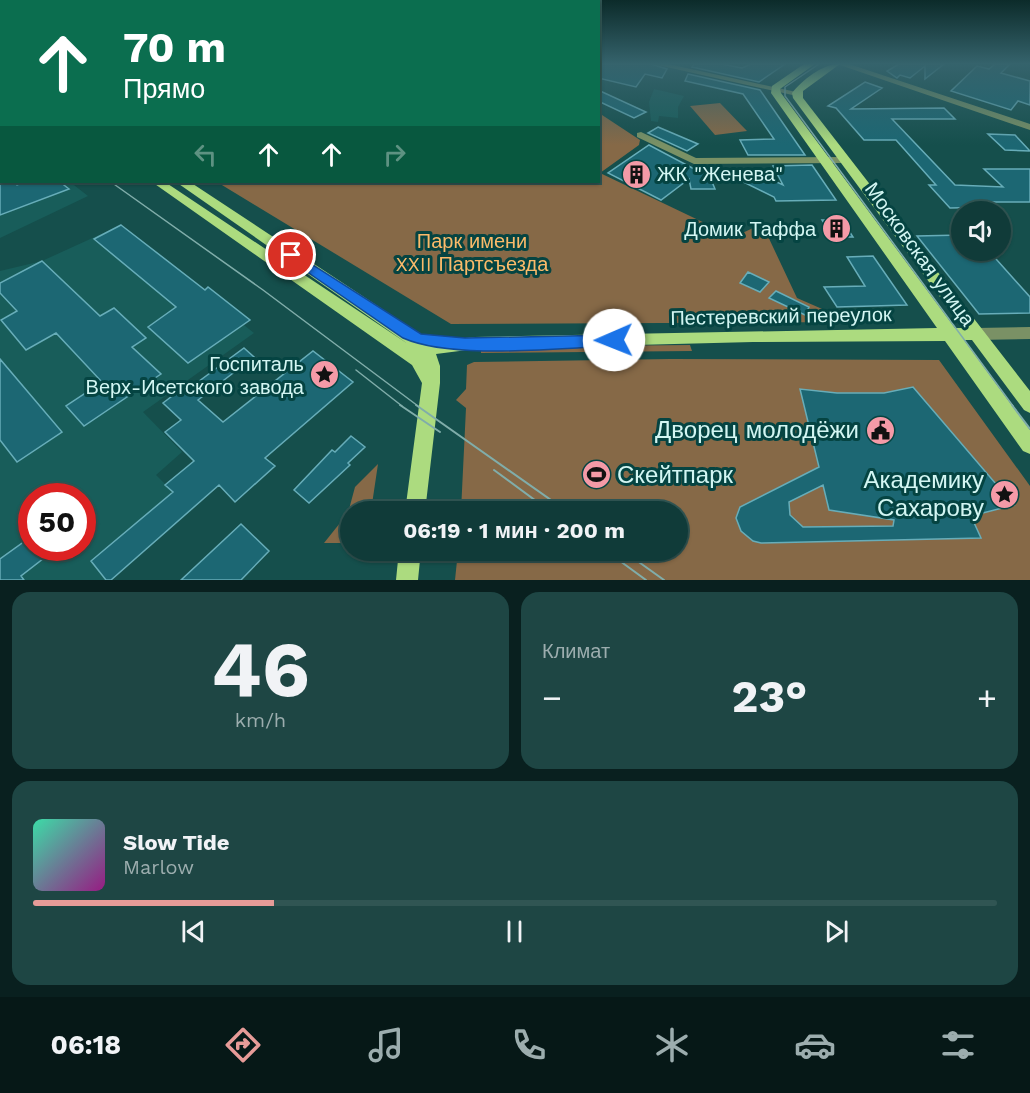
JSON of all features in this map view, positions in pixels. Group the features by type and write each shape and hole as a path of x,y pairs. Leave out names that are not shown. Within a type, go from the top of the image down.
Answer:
{"main road":[{"name":"Московская улица","path":"776,91 779,99 1030,445"},
{"name":"Московская улица","path":"797,93 800,102 1030,405"},
{"path":"159,183 406,351 418,360 431,383"},
{"path":"183,183 408,334 424,348 433,362 416,501"},
{"path":"408,334 431,342 465,344"},
{"name":"Пестеревский переулок","path":"406,351 465,344 753,336 976,334"},
{"path":"431,383 443,355 465,344"},
{"path":"406,580 409,561"}],"street":[{"path":"788,91 797,93"},
{"path":"924,91 1030,126"},
{"path":"640,135 694,161 844,160"},
{"name":"Пестеревский переулок","path":"976,334 1030,333"}],"shaded area":[{"path":"653,91 684,96 678,107 678,118 659,116 658,122 651,121 649,102"},
{"path":"0,183 71,183 88,196 0,238"},
{"path":"121,225 204,289 208,287 222,298 215,302 254,333 143,412 182,452 156,475 191,510 111,580 0,580 0,271 42,261"}],"green space":[{"path":"720,103 747,131 715,135 690,106"},
{"name":"Парк имени XXII Партсъезда","path":"600,114 640,140 639,145 600,173"},
{"name":"Парк имени XXII Партсъезда","path":"600,173 734,237 753,228 765,230 797,298 852,322 451,324 219,183 600,183"},
{"path":"690,345 692,351 481,353 481,347"},
{"path":"670,359 939,360 1030,486 1030,580 455,580 457,561 688,561 688,501 461,501 466,408 456,400 466,389 467,365 474,362"},
{"path":"378,464 372,501 351,501 355,487"},
{"path":"340,523 340,543 324,543"}],"building":[{"path":"600,91 646,112 634,118 600,102"},
{"path":"730,91 761,91 805,155 748,155 740,140 774,139 743,94"},
{"path":"851,91 877,91 851,109 944,108 955,119 892,119 955,185 1003,187 984,169 1030,169 1030,202 951,201 950,208 929,185 936,185 896,140 864,140 836,108 828,106"},
{"path":"951,91 1030,91 1030,105 1018,101 1011,110"},
{"path":"658,127 698,144 687,151 648,133"},
{"path":"988,134 1015,135 1030,151 1005,150"},
{"name":"ЖК \"Женева\"","path":"649,145 696,170 707,170 715,189 691,189 689,179 661,200 608,173"},
{"path":"812,165 836,200 776,201 774,197 735,178 748,169 783,185 773,166"},
{"path":"0,183 17,185 61,183 69,189 0,215"},
{"name":"Домик Таффа","path":"822,220 842,220 853,237 833,237"},
{"path":"121,225 205,290 208,287 250,320 188,363 148,327 176,307 94,239"},
{"path":"951,235 951,261 998,261 1030,297 1030,313 979,314 917,236"},
{"path":"873,256 907,305 837,307 824,287 865,286 847,257"},
{"path":"42,261 100,316 114,308 146,338 132,347 161,374 84,426 66,406 102,382 56,333 26,350 1,320 17,311 0,293 0,283"},
{"path":"748,272 769,282 760,292 740,283"},
{"path":"776,291 809,307 805,315 769,298"},
{"path":"244,348 254,357 198,400 223,422 313,351 353,382 265,458 275,466 235,502 219,485 111,580 106,580 91,561 96,561 96,557 173,492 165,485 194,461 165,432 181,420 163,403 184,387 187,390"},
{"path":"0,359 62,432 17,462 0,440"},
{"name":"Дворец молодёжи","path":"913,387 1014,505 971,516 981,538 761,543 753,541 741,531 736,518 740,507 819,467 800,389 837,393 884,393","holes":["823,485 829,510 894,520 893,526 803,527 790,515 789,502"]},
{"path":"351,436 365,447 348,463 350,465 309,503 294,490 332,450 335,452"},
{"path":"241,524 269,551 241,580 181,580"},
{"path":"18,546 18,561 40,561 21,576 24,580 0,580 0,559"}],"tram line":[{"path":"785,91 785,96 1013,406"},
{"path":"112,183 263,290 418,406"},
{"path":"356,370 402,406"},
{"path":"400,405 440,432"},
{"path":"416,405 552,501"},
{"path":"1012,405 1030,429"},
{"path":"494,470 536,501"},
{"path":"620,561 646,580"},
{"path":"637,561 664,580"}],"place":[{"name":"ЖК \"Женева\"","path":"636,174"},
{"name":"Домик Таффа","path":"837,229"},
{"name":"Госпиталь Верх-Исетского завода","path":"325,375"},
{"name":"Дворец молодёжи","path":"880,430"},
{"name":"Скейтпарк","path":"596,475"},
{"name":"Академику Сахарову","path":"1005,494"}],"route":[{"path":"291,255 408,334 420,339 465,344 614,340"}]}
